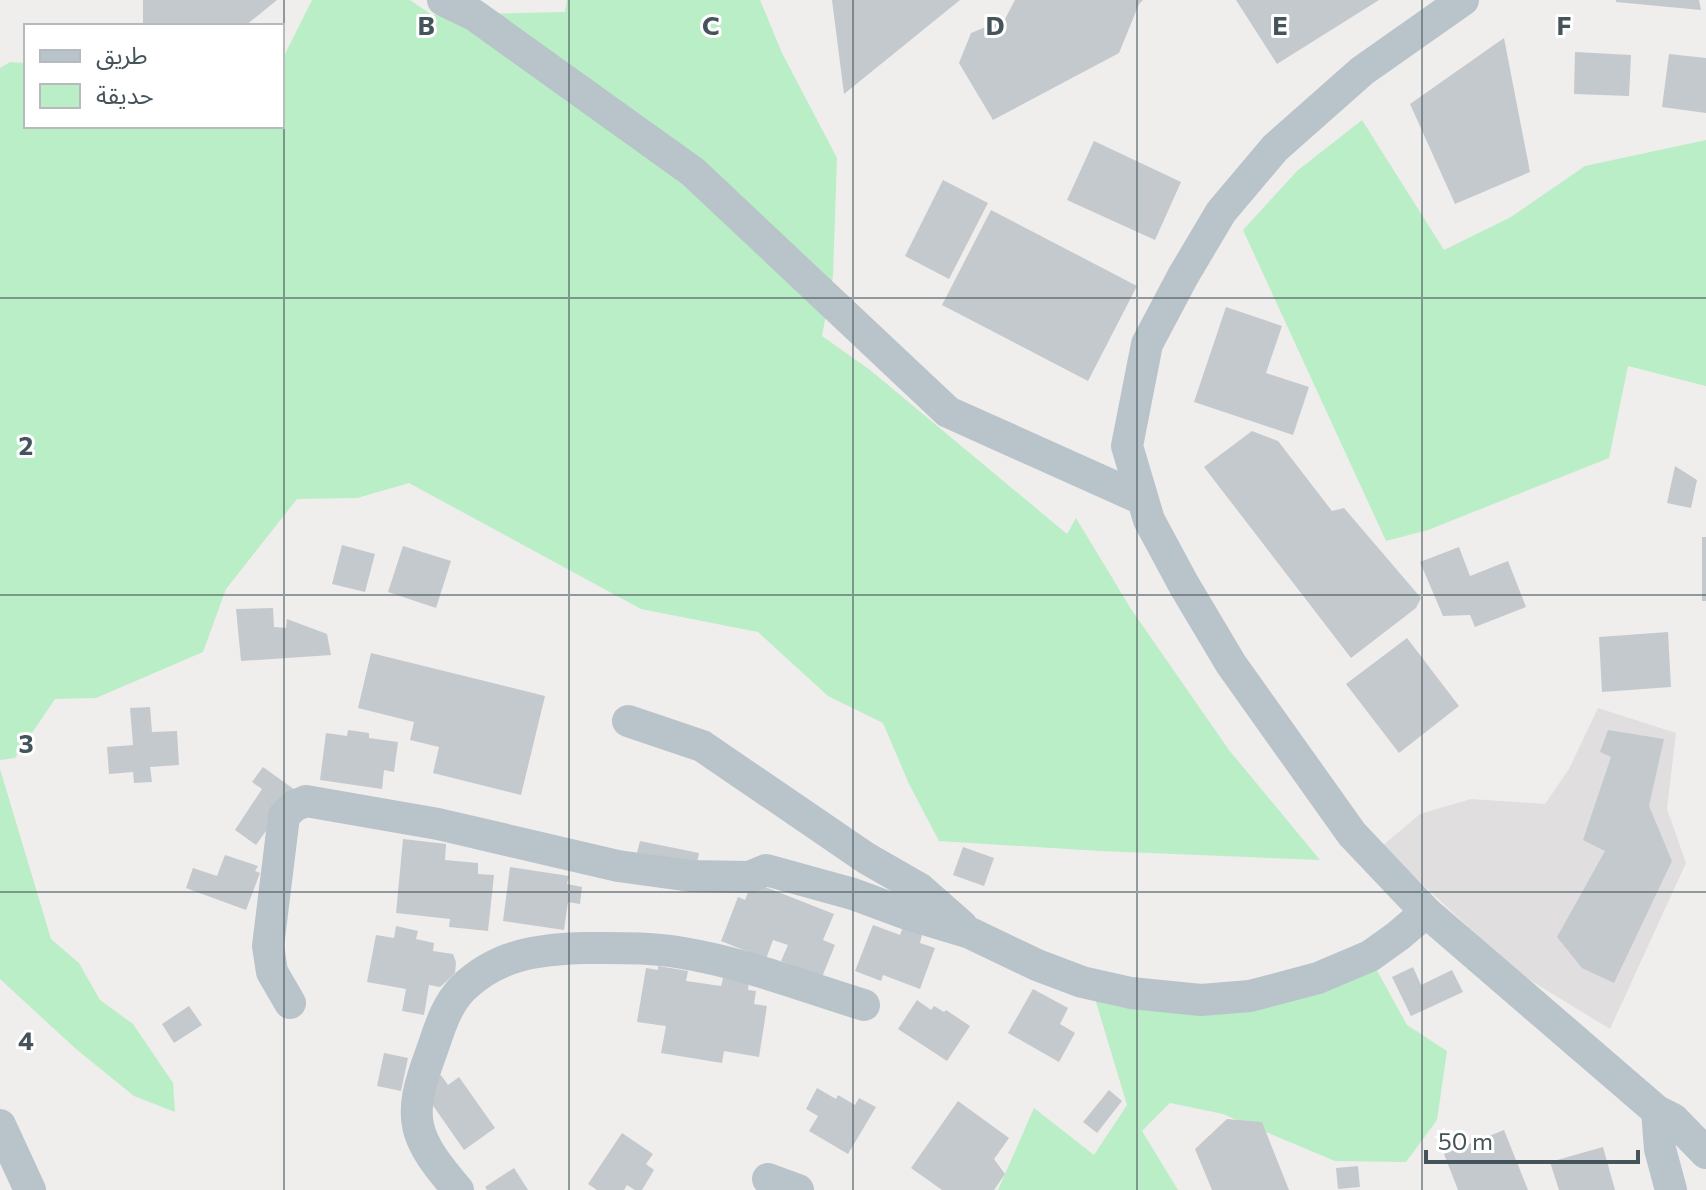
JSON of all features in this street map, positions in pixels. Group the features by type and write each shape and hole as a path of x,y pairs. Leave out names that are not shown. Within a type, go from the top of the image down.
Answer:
{"street":[{"path":"443,0 474,15 693,172 948,412 1142,499"},
{"path":"1463,0 1362,71 1275,148 1221,212 1147,344 1127,446 1149,520 1231,664 1352,834 1426,912 1657,1111 1673,1119 1706,1153"},
{"path":"628,721 702,746 866,858 920,889 970,933"},
{"path":"290,1003 272,972 268,946 284,816 294,806 306,801 438,824 618,866 691,876 749,877 766,870 853,894 970,933 1037,965 1082,982 1131,993 1201,1000 1250,996 1318,978 1370,956 1426,912"},
{"path":"458,1190 429,1156 418,1131 418,1093 446,1011 462,989 485,971 513,957 545,949 636,947 685,953 864,1005"},
{"path":"1657,1111 1660,1149 1671,1190"},
{"path":"0,1125 30,1190"},
{"path":"768,1179 798,1190"}],"shaded area":[{"path":"1598,708 1676,733 1667,809 1686,863 1610,1029 1515,971 1382,846 1420,814 1471,799 1545,804 1569,769"}],"green space":[{"path":"312,0 410,0 432,15 565,12 567,0 760,0 782,53 837,158 833,276 822,336 870,370 1067,534 1076,518 1131,609 1229,750 1320,860 939,841 909,784 883,723 828,696 758,632 641,609 409,483 357,498 297,499 226,589 203,652 96,698 55,699 15,758 0,760 0,68 10,62 24,63 24,128 284,128 284,56"},
{"path":"1362,120 1444,250 1511,217 1585,166 1706,140 1706,386 1628,366 1609,458 1428,530 1386,541 1243,230 1297,171"},
{"path":"0,769 51,939 79,963 100,1000 133,1024 173,1083 175,1112 134,1096 76,1049 0,979"},
{"path":"1374,965 1407,1025 1447,1051 1437,1120 1406,1162 1335,1161 1223,1114 1170,1103 1142,1131 1178,1190 998,1190 1034,1108 1094,1155 1127,1105 1093,992 1138,997"}],"building":[{"path":"143,0 277,0 247,24 143,24"},
{"path":"832,0 960,0 844,94"},
{"path":"1015,0 1143,0 1119,53 993,120 959,63 971,33 1005,19"},
{"path":"1236,0 1379,0 1277,64"},
{"path":"1699,0 1701,10 1616,2"},
{"path":"1504,38 1530,172 1455,204 1410,104"},
{"path":"1575,52 1631,55 1629,96 1574,94"},
{"path":"1669,54 1706,58 1706,113 1662,107"},
{"path":"1094,141 1181,182 1155,240 1067,200"},
{"path":"943,180 988,203 949,279 905,256"},
{"path":"991,210 1137,286 1088,381 942,305"},
{"path":"1226,307 1282,326 1266,373 1309,387 1293,435 1194,402"},
{"path":"1252,431 1278,441 1332,511 1344,508 1421,598 1416,608 1351,658 1204,467"},
{"path":"1675,466 1697,480 1691,508 1667,503"},
{"path":"1702,537 1706,537 1706,601 1702,601"},
{"path":"342,545 375,554 365,592 332,584"},
{"path":"403,546 451,561 436,608 388,592"},
{"path":"1459,547 1470,576 1508,561 1526,607 1475,627 1470,615 1443,616 1420,562"},
{"path":"273,608 274,627 286,628 287,619 327,634 331,655 241,661 236,609"},
{"path":"1668,632 1671,687 1602,692 1599,637"},
{"path":"1407,638 1459,706 1399,753 1346,684"},
{"path":"371,653 545,696 521,795 433,773 439,747 410,740 414,722 358,708"},
{"path":"150,707 152,732 177,731 179,765 150,767 152,782 134,783 133,772 109,774 107,747 133,745 130,708"},
{"path":"348,730 369,733 369,738 398,742 394,772 384,770 382,789 320,780 326,733 347,736"},
{"path":"1608,730 1664,739 1649,806 1672,861 1614,983 1582,968 1557,937 1605,851 1583,840 1611,757 1600,752"},
{"path":"263,767 295,790 256,845 235,830 262,789 252,782"},
{"path":"403,839 446,844 445,860 478,863 478,874 494,875 488,931 449,927 450,919 396,913"},
{"path":"640,841 699,853 696,869 636,857"},
{"path":"963,847 994,858 984,886 953,875"},
{"path":"225,855 258,866 255,871 260,873 246,910 186,888 193,868 217,876"},
{"path":"510,867 569,876 567,884 582,887 580,904 568,902 564,930 503,921"},
{"path":"751,885 760,885 834,914 823,940 835,945 822,977 781,961 788,945 773,940 766,959 721,941 738,897 745,900"},
{"path":"873,925 900,935 903,927 922,935 920,943 935,948 920,989 883,975 881,981 855,971"},
{"path":"396,926 418,931 416,939 434,943 433,951 453,954 456,962 455,973 440,987 429,985 424,1015 402,1011 406,989 367,982 376,935 394,938"},
{"path":"658,966 688,971 686,981 721,986 723,978 749,982 748,990 756,991 754,1004 767,1006 759,1057 724,1051 722,1063 661,1053 666,1026 637,1022 646,968 658,970"},
{"path":"1413,967 1421,985 1452,970 1463,992 1411,1016 1392,977"},
{"path":"1033,989 1068,1008 1060,1024 1075,1033 1059,1062 1008,1033"},
{"path":"917,1000 931,1010 934,1006 944,1012 946,1010 970,1026 947,1061 898,1029"},
{"path":"189,1006 202,1025 174,1043 162,1024"},
{"path":"384,1053 408,1058 401,1091 377,1086"},
{"path":"441,1075 448,1085 459,1077 495,1128 464,1150 427,1097 436,1091 430,1082"},
{"path":"817,1088 836,1099 838,1095 855,1105 859,1098 876,1107 848,1154 809,1131 818,1116 806,1109"},
{"path":"1109,1090 1122,1101 1097,1133 1083,1122"},
{"path":"958,1101 1009,1138 994,1159 1005,1174 994,1190 942,1190 911,1168"},
{"path":"1227,1119 1262,1122 1289,1190 1212,1190 1195,1149"},
{"path":"1504,1130 1528,1190 1458,1190 1444,1154"},
{"path":"622,1133 653,1154 646,1164 654,1170 642,1190 627,1185 624,1190 597,1190 588,1184"},
{"path":"1603,1147 1615,1190 1559,1190 1550,1162"},
{"path":"1358,1166 1360,1187 1338,1189 1336,1168"},
{"path":"514,1168 528,1190 487,1190 485,1187"}]}
